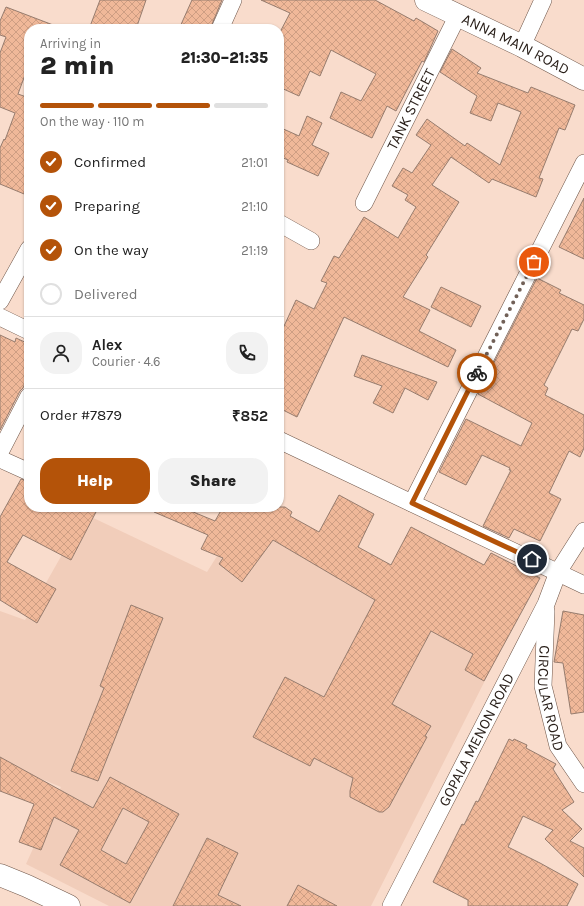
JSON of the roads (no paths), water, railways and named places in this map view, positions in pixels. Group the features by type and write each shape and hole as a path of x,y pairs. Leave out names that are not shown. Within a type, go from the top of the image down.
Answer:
{"street":[{"path":"222,24 233,0"},
{"name":"ANNA MAIN ROAD","path":"426,0 522,46 584,79"},
{"path":"522,46 543,0"},
{"name":"TANK STREET","path":"364,203 458,15"},
{"path":"412,503 584,163"},
{"path":"284,226 312,241"},
{"path":"0,301 24,257"},
{"path":"0,317 24,329"},
{"path":"0,452 24,406"},
{"path":"284,442 584,585"},
{"path":"0,459 24,470"},
{"name":"GOPALA MENON ROAD","path":"392,906 546,604 558,572 584,531"},
{"name":"CIRCULAR ROAD","path":"546,604 543,686 558,746 584,784"},
{"path":"0,876 27,886 69,906"}]}
